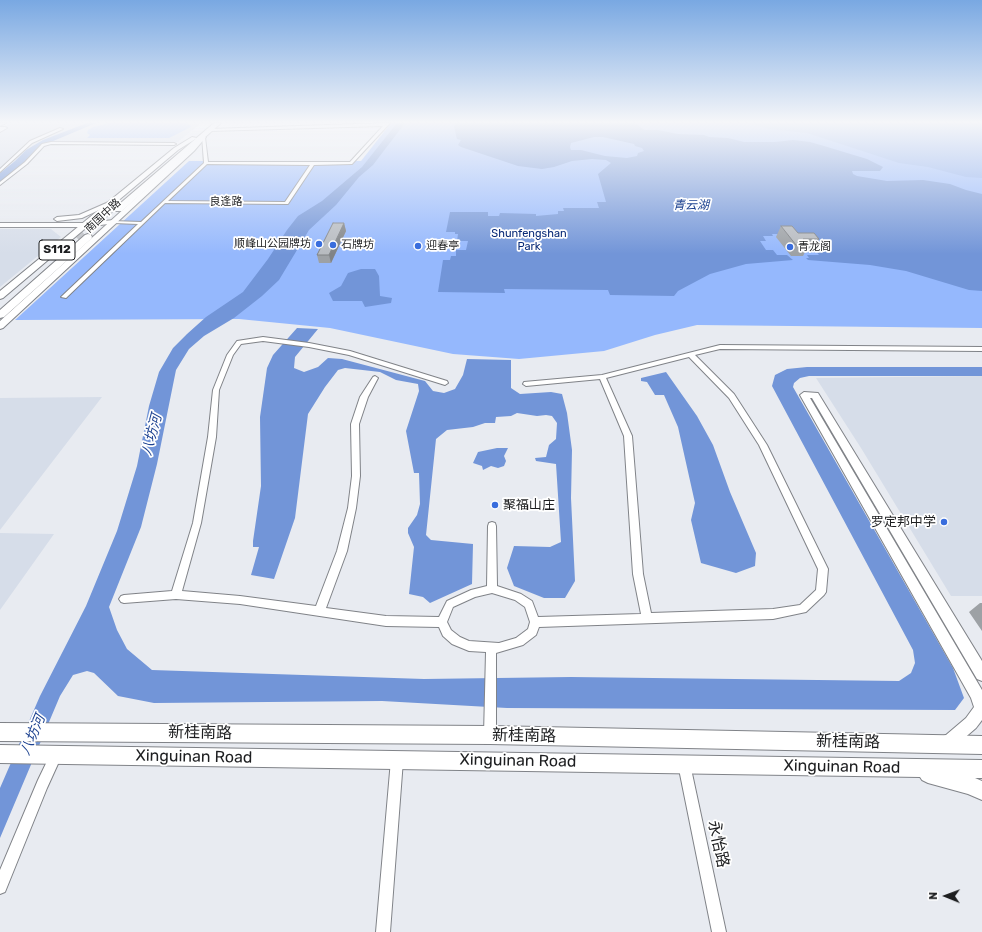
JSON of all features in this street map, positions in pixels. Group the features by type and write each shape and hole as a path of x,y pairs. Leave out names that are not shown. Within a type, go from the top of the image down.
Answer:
{"highway":[{"name":"S112","path":"110,206 159,166"},
{"name":"S112","path":"119,209 166,166"},
{"name":"S112","path":"0,305 77,238"},
{"name":"S112","path":"0,315 88,238"}],"main road":[{"name":"南国中路","path":"0,326 174,166"},
{"name":"南国中路","path":"0,296 110,206"},
{"path":"110,206 105,210 108,213 115,213 129,208"},
{"path":"66,242 79,234 95,234 98,237"},
{"name":"新桂南路","path":"2,732 66,731 490,735 982,745"},
{"name":"Xinguinan Road","path":"0,754 982,769"},
{"path":"891,768 939,776 970,785 982,792"}],"street":[{"path":"0,184 22,166"},
{"path":"64,297 202,166"},
{"name":"良逢路","path":"164,202 286,203 311,166"},
{"path":"0,171 2,167"},
{"path":"49,220 80,216 110,206"},
{"path":"0,220 49,220 88,223"},
{"path":"0,225 114,222 141,223"},
{"path":"41,225 61,227 67,231 67,236 57,250"},
{"path":"176,595 197,523 212,437 216,390 230,354 239,342 263,339 309,345 350,353 445,383"},
{"path":"526,384 602,377 720,347 982,348"},
{"path":"535,622 773,614 802,609 821,592 823,569 763,445 732,396 691,355"},
{"path":"602,377 628,436 638,574 647,618"},
{"path":"320,610 342,551 352,508 356,476 354,424 364,397 375,378"},
{"path":"918,744 949,742 971,723 981,710 980,699 804,395 815,395 982,674"},
{"path":"492,526 492,589"},
{"path":"492,589 518,597 529,604 535,622 532,632 527,638 512,644 491,649 469,646 456,641 447,633 442,622 450,604 474,592 492,589"},
{"path":"124,599 176,595 240,600 386,620 442,622"},
{"path":"490,735 491,649"},
{"path":"0,887 55,755"},
{"path":"383,932 396,760"},
{"name":"永怡路","path":"684,764 719,932"}],"shaded area":[{"path":"0,166 7,166 0,171"},
{"path":"924,166 982,166 982,178 966,177"},
{"path":"0,229 51,229 61,237 0,287"},
{"name":"罗定邦中学","path":"982,376 982,596 951,596 861,448 816,378"},
{"path":"102,397 0,530 0,398"},
{"path":"0,533 54,534 0,610"}],"green space":[{"name":"Shunfengshan Park","path":"183,166 982,166 982,328 697,325 655,335 604,351 519,359 453,354 330,328 239,319 15,320"}],"water":[{"path":"8,166 20,166 0,183 0,173"},
{"name":"八坊河","path":"371,166 359,177 336,205 309,230 279,280 262,296 234,318 204,336 189,349 176,370 157,464 141,527 109,607 117,630 127,649 152,670 424,679 571,677 899,681 911,673 915,663 913,650 772,386 775,375 787,369 807,367 982,367 982,376 809,376 800,378 794,383 793,387 953,668 964,698 955,710 507,708 382,701 154,703 118,696 94,673 87,671 73,675 60,696 0,838 0,788 40,696 86,606 117,531 137,466 149,406 159,372 173,348 187,334 206,317 243,292 298,216 322,201 362,167"},
{"name":"青云湖","path":"522,166 556,166 542,169"},
{"name":"青云湖","path":"607,166 882,166 880,171 852,171 853,174 857,176 887,181 923,180 950,184 982,194 982,291 969,290 906,271 870,265 808,260 806,258 809,258 807,255 819,255 815,250 819,250 813,241 789,234 772,234 773,236 763,236 766,241 760,241 766,250 773,250 777,255 787,255 793,260 746,264 710,274 678,291 674,296 610,295 608,290 504,289 505,293 438,292 443,260 450,260 451,256 456,256 456,250 466,250 468,241 457,241 458,234 455,234 455,232 446,232 450,212 488,212 488,216 499,216 500,213 536,214 536,216 558,214 558,211 564,211 563,208 599,208 597,202 606,202 598,174"},
{"path":"361,269 375,269 379,276 380,296 392,298 391,303 365,307 362,301 333,301 329,293 341,286 348,273"},
{"path":"297,328 318,329 295,357 294,368 304,372 318,367 328,358 342,359 425,381 433,391 444,393 455,389 463,375 467,359 511,360 511,388 520,394 551,392 562,394 567,413 572,450 571,498 575,581 565,598 544,598 514,586 507,568 514,546 550,547 561,542 556,464 536,461 535,458 546,457 549,445 556,439 557,423 552,416 537,416 517,413 511,416 496,417 495,423 485,423 473,427 447,430 436,439 426,535 431,540 473,544 472,584 430,603 423,597 409,594 414,547 408,533 408,528 417,515 420,504 419,473 414,473 406,431 419,391 418,384 396,380 380,372 345,368 338,370 308,414 295,518 274,579 251,575 259,547 253,547 253,541 261,486 260,417 267,368 273,355"},
{"path":"666,372 697,416 713,445 730,492 756,553 755,566 736,573 701,563 691,520 695,503 678,427 664,395 655,395 647,382 641,381 641,378"},
{"path":"497,448 508,448 504,456 506,461 504,466 498,468 491,466 483,470 482,466 473,463 478,452"}],"building":[{"path":"333,223 344,223 329,255 317,255"},
{"path":"781,226 792,226 798,233 814,233 819,239 803,239 808,245 796,245"}],"tunnel":[{"path":"77,238 111,209"}],"place":[{"name":"顺峰山公园牌坊","path":"319,244"},
{"name":"石牌坊","path":"333,245"},
{"name":"迎春亭","path":"418,246"},
{"name":"青龙阁","path":"790,247"},
{"name":"聚福山庄","path":"495,505"},
{"name":"罗定邦中学","path":"944,522"}]}
